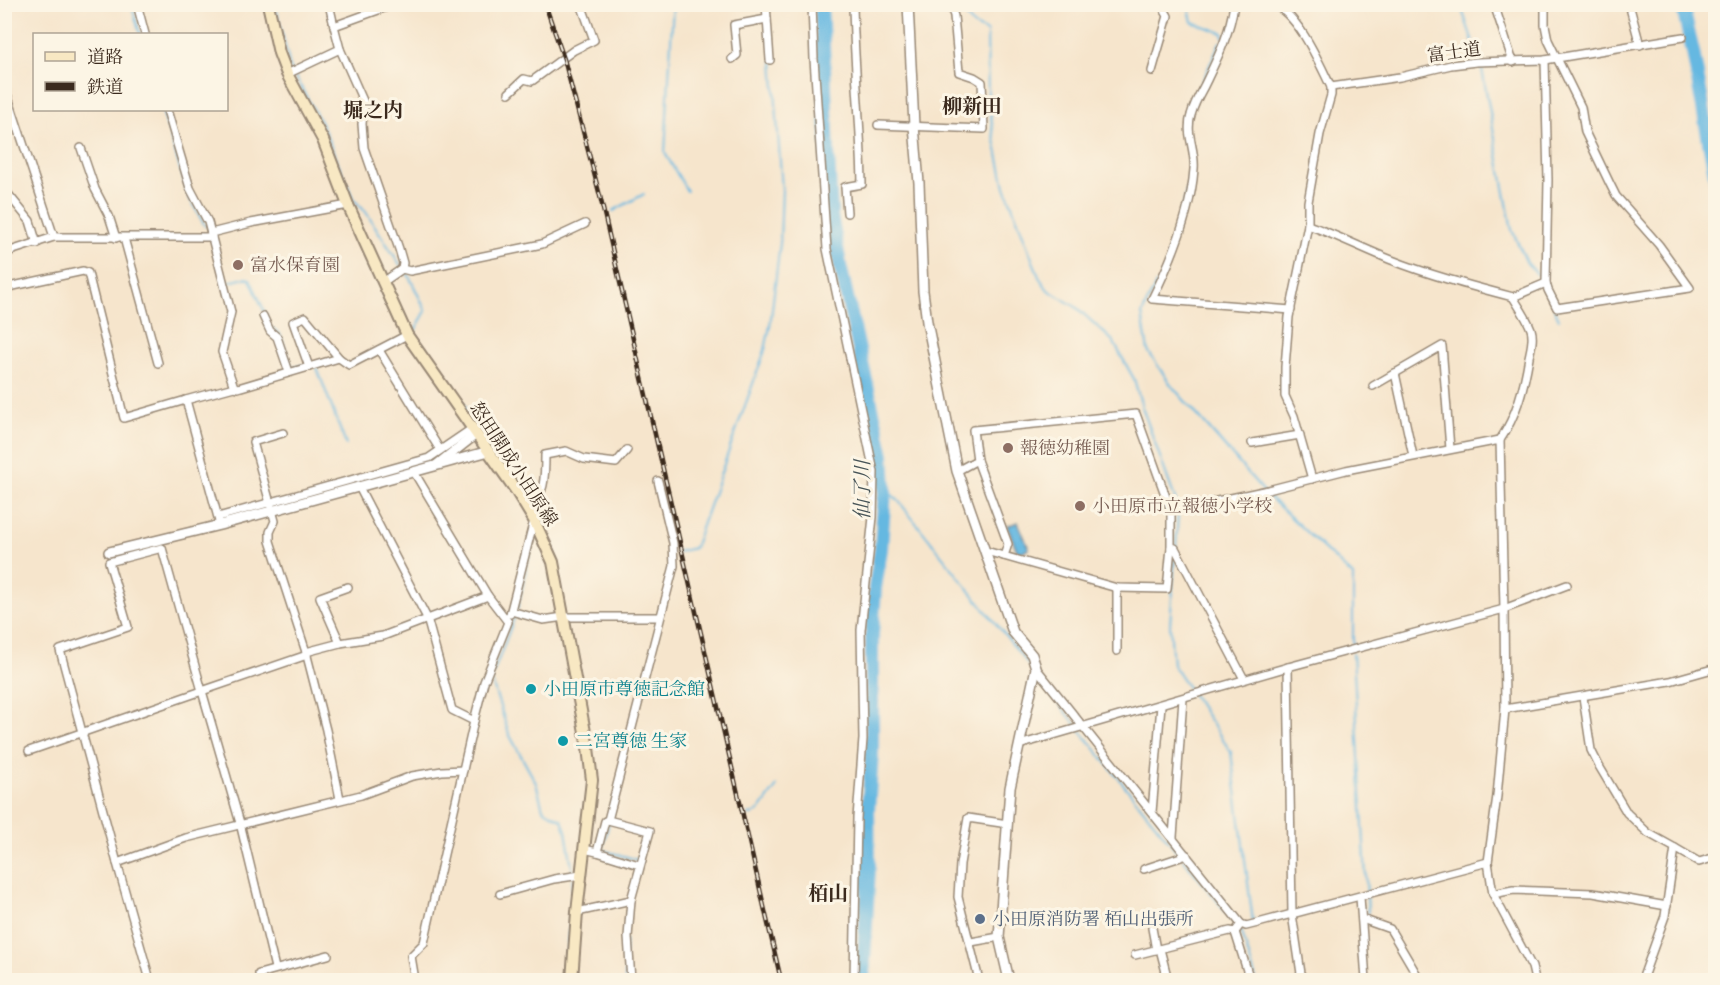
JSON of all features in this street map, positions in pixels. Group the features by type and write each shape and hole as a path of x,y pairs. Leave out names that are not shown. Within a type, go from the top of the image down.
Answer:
{"main road":[{"name":"怒田開成小田原線","path":"268,4 279,53 323,140 348,205 407,335 489,451 531,516 553,562 592,770 572,981"}],"street":[{"path":"137,4 146,33"},
{"path":"329,4 340,49 364,103 362,123 364,148 403,263 402,269 383,282"},
{"path":"334,26 395,4"},
{"path":"509,93 524,79 532,81 574,51 594,40 581,4"},
{"path":"766,4 770,60"},
{"path":"812,4 827,249 874,472 873,517 861,630 863,739 857,818 854,981"},
{"path":"848,213 844,187 862,184 861,125 855,73 853,4"},
{"path":"908,4 923,291 957,471 1013,632 1032,655 1035,673 1010,788 999,937 1009,981"},
{"path":"878,124 984,129 982,82 959,72 954,16 950,4"},
{"path":"1152,71 1168,16 1161,4"},
{"path":"1234,4 1226,39 1190,117 1190,140 1194,164 1190,193 1171,258 1152,299 1291,310"},
{"path":"1494,4 1513,62"},
{"path":"1545,4 1545,26 1548,40 1581,107 1585,132 1616,196 1659,245 1690,288 1557,308 1546,283 1548,180 1545,60"},
{"path":"1629,4 1640,45"},
{"path":"1276,5 1288,16 1310,45 1331,87 1308,202 1308,225 1291,310 1285,367 1285,396 1300,435 1312,479"},
{"path":"732,59 737,55 734,25 767,19"},
{"name":"富士道","path":"1331,87 1451,65 1545,60 1683,38"},
{"path":"291,73 340,49"},
{"path":"5,89 54,237"},
{"path":"167,111 190,188 208,222 231,312 222,352 234,387"},
{"path":"81,148 95,189 120,238 158,363"},
{"path":"4,189 30,221 38,244"},
{"path":"4,240 7,252 38,244 54,237 120,238 212,235 251,223 348,205"},
{"path":"402,269 410,271 542,244 585,224"},
{"path":"1308,225 1389,259 1441,277 1513,297 1546,283"},
{"path":"4,288 83,271 88,273 124,418 339,358"},
{"path":"1513,297 1531,328 1532,337 1519,401 1510,425 1500,440 1505,709 1488,862 1493,894 1532,967 1535,981"},
{"path":"263,316 270,331 277,337 289,372"},
{"path":"309,367 293,322 305,317 339,358 349,365 407,335"},
{"path":"1373,386 1442,346 1450,449"},
{"path":"379,350 441,450"},
{"path":"1395,373 1413,456"},
{"path":"186,400 219,521"},
{"path":"986,551 1025,564 1117,588 1167,589 1171,547 1171,511 1136,414 973,430 977,460 1008,544 1004,556"},
{"path":"109,552 271,507 429,458 474,431"},
{"path":"435,466 474,431"},
{"path":"283,433 253,442 275,521 270,532 270,541 306,654 326,730 340,799"},
{"path":"1252,443 1300,435"},
{"path":"1171,511 1413,456 1500,440"},
{"path":"415,981 411,956 424,943 484,682 508,622 531,516 545,477 545,455 566,451 584,459 616,463 627,450"},
{"path":"271,507 359,487 489,451"},
{"path":"957,471 977,460"},
{"path":"414,472 488,596 508,622"},
{"path":"597,852 605,821 608,820 674,566 673,543 658,481"},
{"path":"359,487 427,618 452,710 474,721"},
{"path":"1171,547 1175,548 1244,679"},
{"path":"150,981 60,650 128,627 109,562 162,548 240,823 275,968"},
{"path":"1019,745 1183,699 1244,679 1504,609 1567,585"},
{"path":"340,643 320,597 348,587"},
{"path":"1117,588 1117,651"},
{"path":"29,751 306,654 340,643 383,636 488,596"},
{"path":"511,611 543,620 564,617 660,617"},
{"path":"1288,667 1292,914 1302,981"},
{"path":"1505,709 1670,681 1716,668"},
{"path":"1035,673 1083,726 1244,925"},
{"path":"1583,697 1591,750 1628,813 1648,833 1699,862 1716,857"},
{"path":"1173,837 1183,699"},
{"path":"1152,812 1161,705"},
{"path":"117,863 186,838 361,795 412,776 463,770"},
{"path":"980,981 958,897 960,864 968,818 1008,824"},
{"path":"608,820 650,831 631,900 628,938 631,981"},
{"path":"1642,981 1665,916 1676,848"},
{"path":"584,849 639,865"},
{"path":"1144,869 1187,855"},
{"path":"1135,955 1230,931 1235,932 1244,925 1360,897 1488,862"},
{"path":"500,894 581,874"},
{"path":"1493,894 1513,890 1593,893 1667,906"},
{"path":"1360,897 1366,981"},
{"path":"577,912 631,900"},
{"path":"1362,919 1390,929 1420,981"},
{"path":"1152,928 1168,981"},
{"path":"1235,932 1250,981"},
{"path":"971,942 999,937"},
{"path":"260,981 259,974 328,955"}],"water":[{"path":"1018,522 1029,549 1018,553 1007,526"}],"waterway":[{"path":"131,4 140,33"},
{"path":"275,4 290,67 322,125 353,199 365,211 401,266"},
{"path":"673,4 665,153 687,191"},
{"name":"仙了川","path":"821,4 831,216 883,456 885,489 872,634 872,753 863,980"},
{"path":"957,4 973,25 987,32 988,95 993,131 1005,187 1039,277 1048,290 1076,307 1113,341 1134,379 1178,507"},
{"path":"1188,4 1192,22 1223,33 1223,37"},
{"path":"1460,4 1479,59"},
{"path":"1682,4 1716,180"},
{"path":"1199,89 1220,42"},
{"path":"677,552 694,548 765,350 770,326 780,243 782,190 773,60"},
{"path":"1481,64 1512,230 1527,263 1540,277 1543,284"},
{"path":"162,111 189,197 205,226"},
{"path":"1188,113 1185,127 1191,167"},
{"path":"1168,256 1185,199 1190,172"},
{"path":"613,211 644,194"},
{"path":"407,272 426,311 413,334 504,460 531,504"},
{"path":"225,283 250,279 266,315"},
{"path":"1156,284 1142,314 1148,351 1171,385 1266,494 1353,576 1353,647"},
{"path":"1554,308 1559,319"},
{"path":"272,328 280,334 292,368 303,365"},
{"path":"317,368 346,445"},
{"path":"885,489 897,499 1032,669"},
{"path":"533,509 538,520"},
{"path":"1176,546 1178,513"},
{"path":"517,610 535,531"},
{"path":"1175,554 1170,625 1173,665 1231,752 1253,922"},
{"path":"515,616 491,679 509,734 536,783 543,809 562,820 573,873"},
{"path":"1353,653 1368,913"},
{"path":"1037,676 1077,726"},
{"path":"1080,730 1180,855"},
{"path":"749,815 759,811 777,786"},
{"path":"609,823 602,850 638,860 638,862"},
{"path":"1183,859 1241,930 1256,980"},
{"path":"566,980 573,879"},
{"path":"625,941 625,980"}],"railway":[{"path":"545,4 564,59 600,196 781,980"}],"place":[{"name":"富水保育園","path":"238,265"},
{"name":"報徳幼稚園","path":"1008,448"},
{"name":"小田原市立報徳小学校","path":"1080,506"},
{"name":"小田原市尊徳記念館","path":"531,689"},
{"name":"二宮尊徳 生家","path":"563,741"},
{"name":"小田原消防署 栢山出張所","path":"980,919"}],"district":[{"name":"柳新田","path":"972,106"},
{"name":"堀之内","path":"373,110"},
{"name":"栢山","path":"828,893"}]}
